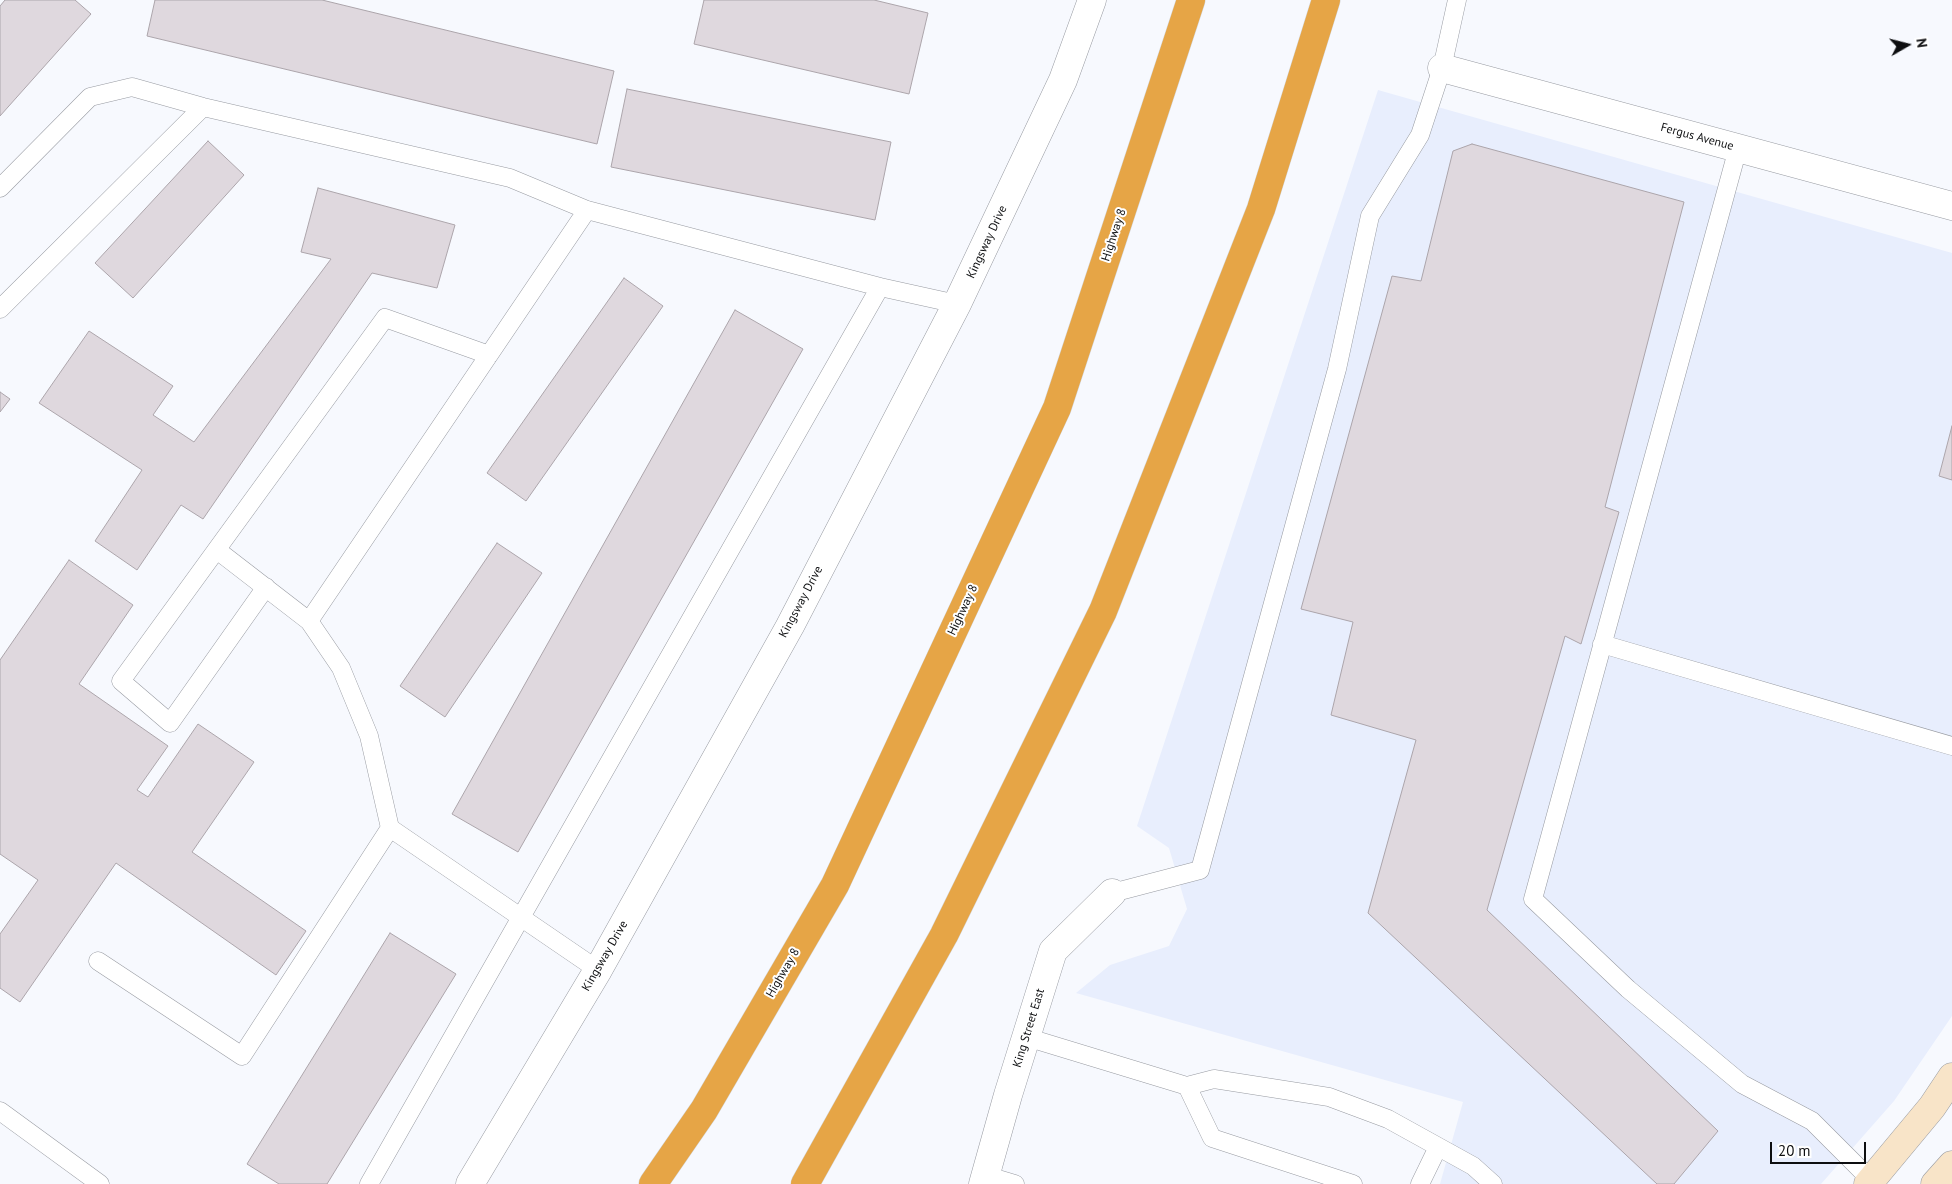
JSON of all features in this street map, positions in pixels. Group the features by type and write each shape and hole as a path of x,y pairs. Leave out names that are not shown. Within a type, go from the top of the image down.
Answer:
{"highway":[{"name":"Highway 8","path":"653,1184 704,1110 834,885 1057,408 1191,0"},
{"path":"805,1184 944,935 1103,611 1261,209 1326,0"}],"main road":[{"path":"1872,1183 1932,1107 1952,1077"},
{"path":"1935,1184 1952,1165"}],"street":[{"name":"Kingsway Drive","path":"470,1184 598,970 790,626 957,304 1064,80 1092,0"},
{"name":"Fergus Avenue","path":"1442,68 1952,206"},
{"name":"King Street East","path":"984,1179 1052,951 1112,894"}],"lane":[{"path":"1112,894 1200,870 1336,368 1370,216 1420,135 1442,68 1457,0"},
{"path":"0,188 90,97 132,87 203,107 510,178 587,210 880,287 957,304"},
{"path":"0,309 203,107"},
{"path":"1738,148 1532,899 1628,989 1742,1084 1812,1121 1872,1183"},
{"path":"309,621 587,210"},
{"path":"369,1184 880,287"},
{"path":"266,587 170,723 122,682 385,318 489,355"},
{"path":"217,550 309,621 341,668 369,736 390,828 598,970"},
{"path":"1602,644 1952,746"},
{"path":"98,961 242,1056 390,828"},
{"path":"1026,1037 1187,1086 1214,1079 1329,1097 1388,1119 1473,1166 1493,1184"},
{"path":"1187,1086 1212,1138 1353,1184"},
{"path":"0,1111 100,1184"},
{"path":"1420,1184 1438,1147"},
{"path":"984,1179 1014,1184"}],"shaded area":[{"path":"1378,90 1952,253 1952,1016 1894,1101 1821,1184 1440,1184 1463,1102 1076,993 1110,965 1169,946 1187,909 1169,848 1137,826"}],"building":[{"path":"5,0 75,0 91,14 0,116 0,6"},
{"path":"155,0 322,0 614,71 597,144 147,36"},
{"path":"704,0 874,0 928,13 909,94 694,44"},
{"path":"627,89 891,142 875,220 611,167"},
{"path":"208,141 244,175 133,298 95,263"},
{"path":"1472,144 1684,202 1605,507 1619,512 1581,644 1565,636 1487,910 1718,1131 1674,1184 1657,1184 1368,913 1416,740 1331,715 1353,622 1301,609 1392,276 1421,281 1453,151"},
{"path":"318,188 455,225 437,288 372,273 203,519 181,505 137,570 95,541 142,470 39,403 89,331 173,386 153,415 194,442 331,259 301,252"},
{"path":"624,278 663,306 526,501 487,473"},
{"path":"735,310 803,349 518,852 452,814"},
{"path":"0,392 10,399 0,412"},
{"path":"1952,426 1952,480 1939,476"},
{"path":"497,543 542,573 445,717 400,686"},
{"path":"69,560 133,605 79,684 168,746 137,790 148,797 198,724 254,762 192,852 306,931 276,975 116,863 20,1002 0,988 0,934 38,880 0,854 0,660"},
{"path":"390,933 456,974 327,1184 279,1184 247,1164"}]}
